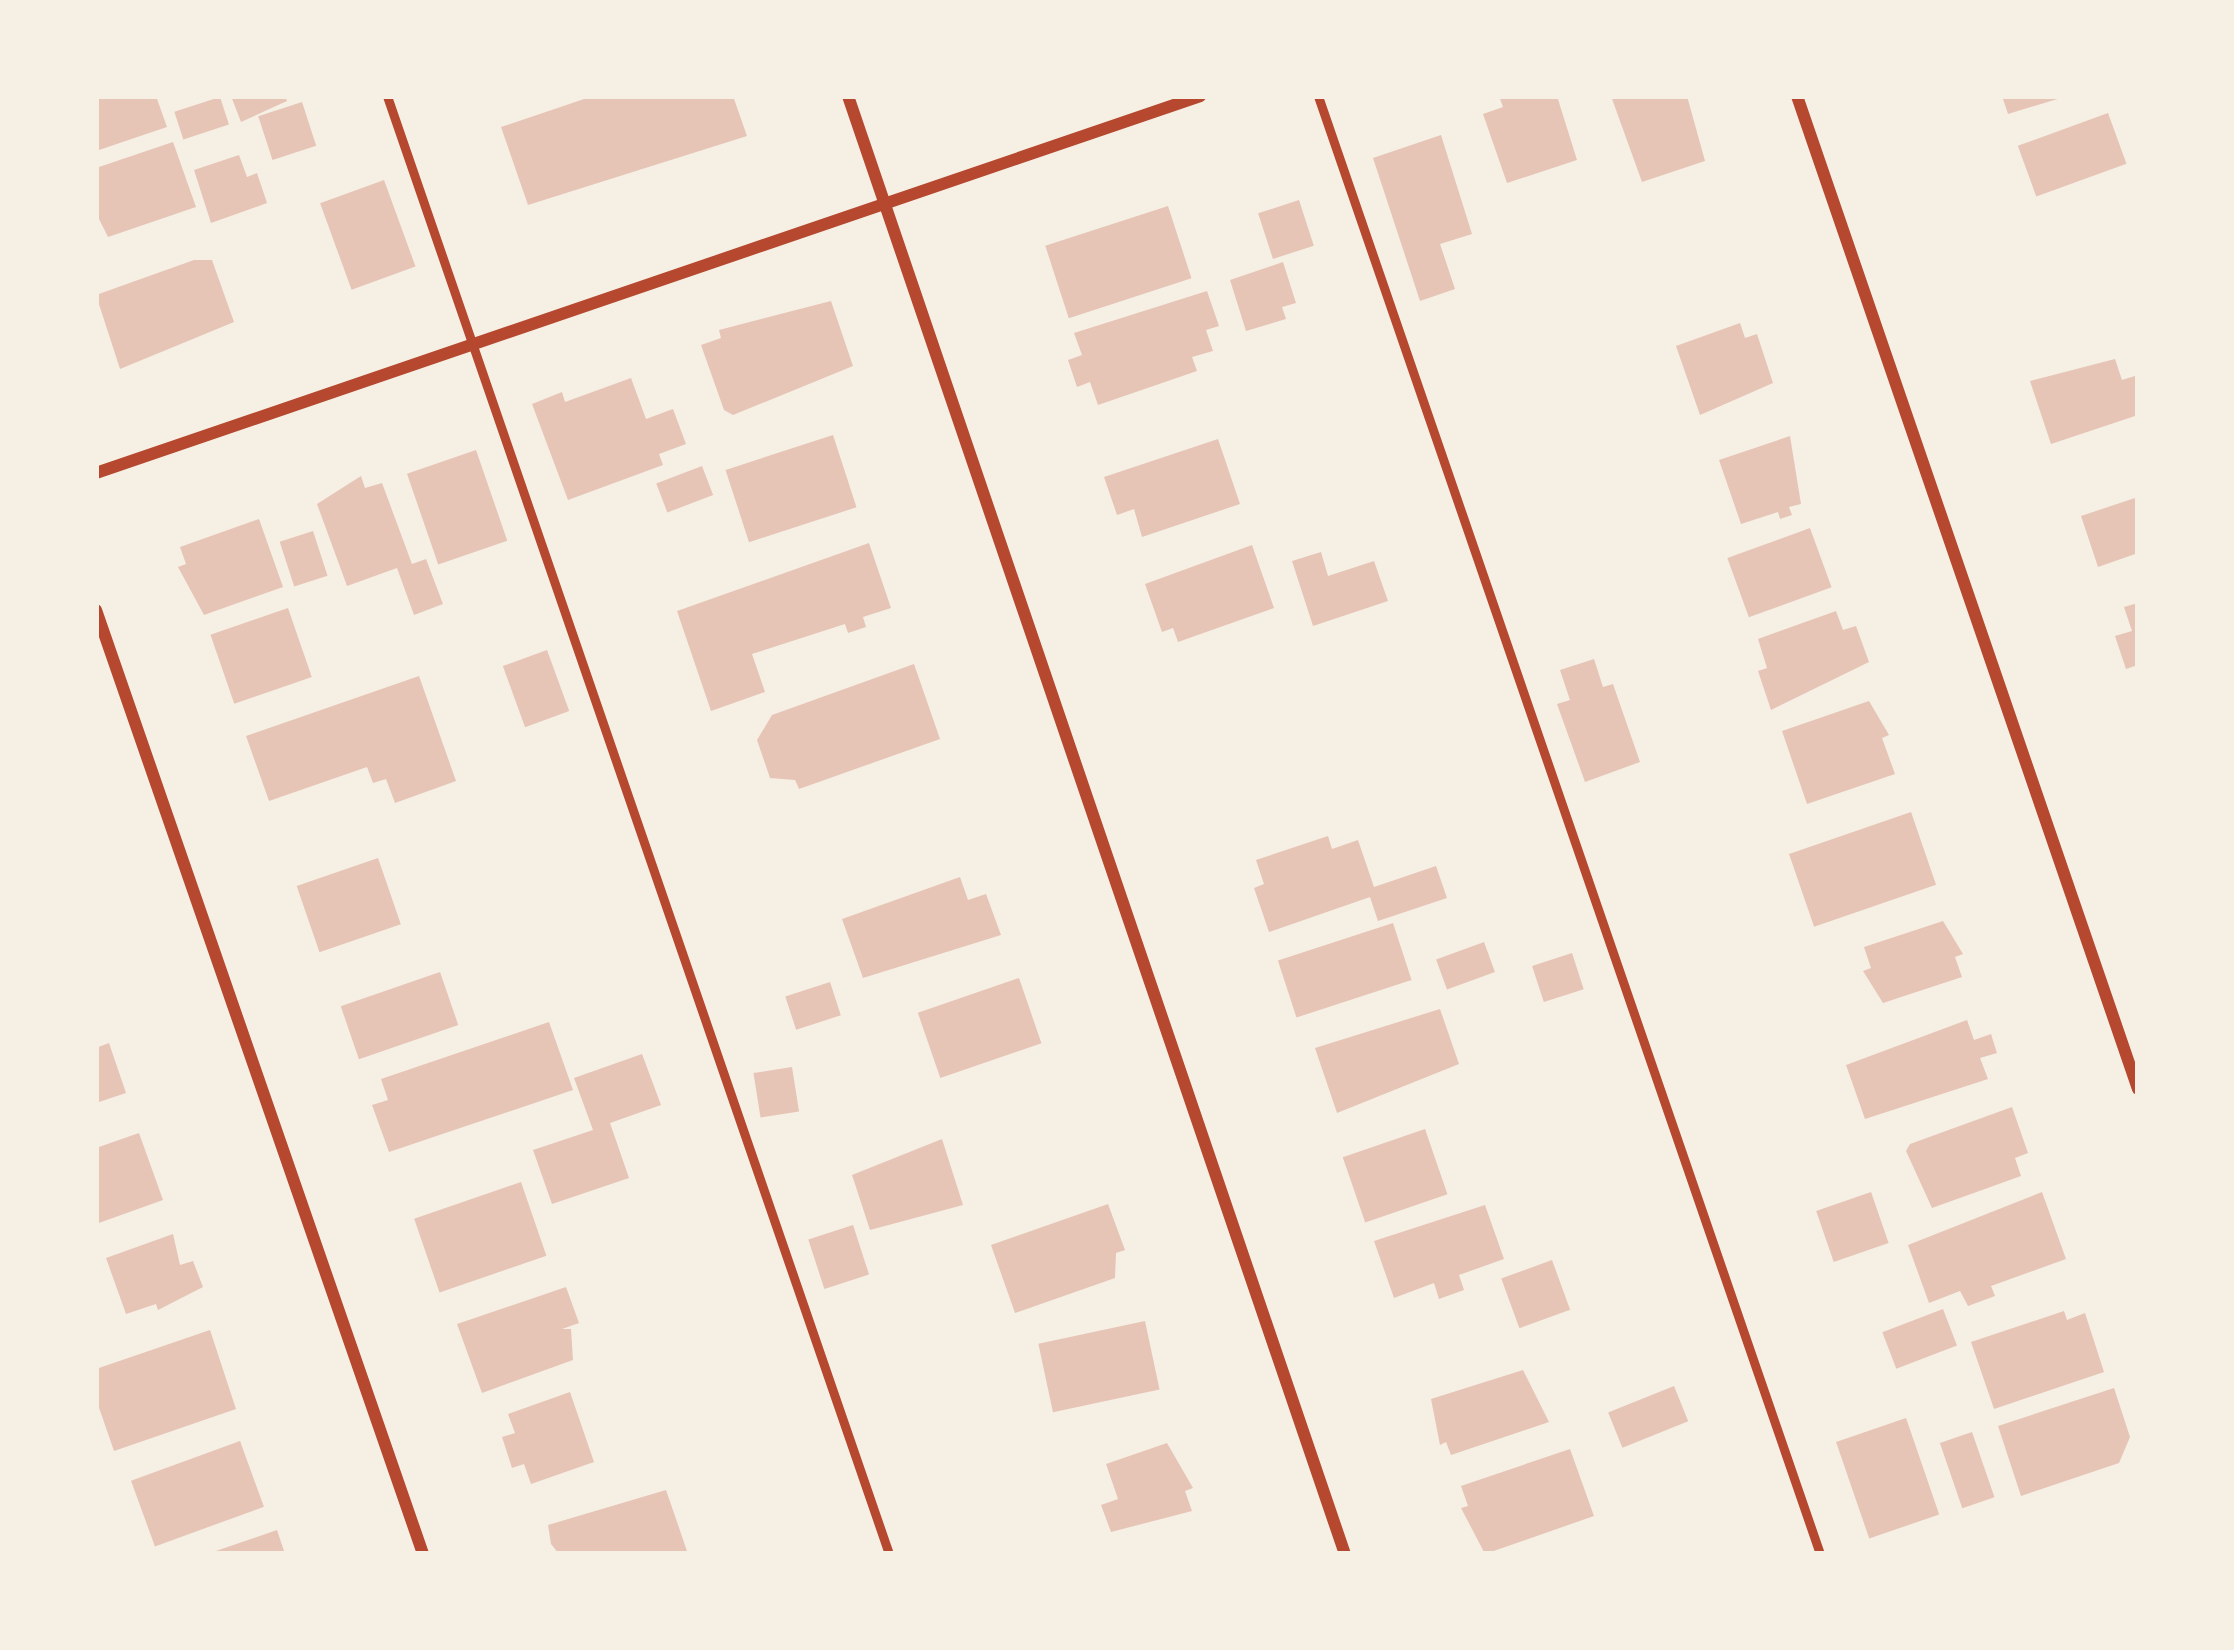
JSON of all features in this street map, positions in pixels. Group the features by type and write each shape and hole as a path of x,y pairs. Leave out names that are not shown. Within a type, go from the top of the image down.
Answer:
{"street":[{"path":"848,96 1345,1554"},
{"path":"96,472 1200,96"},
{"path":"1797,96 2138,1089"},
{"path":"96,610 423,1554"}],"lane":[{"path":"387,96 889,1554"},
{"path":"1318,96 1820,1554"}],"building":[{"path":"96,96 156,96 167,127 96,151"},
{"path":"231,96 285,96 287,101 241,122"},
{"path":"593,96 733,96 747,136 528,205 501,127"},
{"path":"1499,96 1557,96 1577,160 1507,183 1483,114 1503,107"},
{"path":"1611,96 1687,96 1705,161 1642,182"},
{"path":"2002,96 2063,96 2064,97 2008,114"},
{"path":"220,97 229,125 183,139 174,112"},
{"path":"302,102 316,146 272,160 258,116"},
{"path":"2108,113 2126,164 2036,197 2018,146"},
{"path":"1441,135 1472,234 1440,244 1455,289 1420,301 1373,158"},
{"path":"173,142 196,207 108,237 96,213 96,168"},
{"path":"239,155 247,177 257,173 267,203 211,223 194,170"},
{"path":"384,180 415,266 352,290 320,203"},
{"path":"1299,200 1314,246 1273,259 1258,213"},
{"path":"1168,206 1191,278 1069,318 1045,246"},
{"path":"194,260 212,260 234,322 120,369 96,295"},
{"path":"1283,262 1296,303 1282,307 1286,319 1246,331 1230,280"},
{"path":"1207,291 1219,326 1206,330 1213,351 1192,357 1197,371 1098,405 1090,382 1077,387 1068,360 1082,355 1074,333"},
{"path":"831,301 853,366 733,415 724,410 701,345 721,338 719,330"},
{"path":"1740,323 1745,338 1757,334 1773,383 1700,415 1676,346"},
{"path":"2115,359 2122,380 2138,375 2138,415 2051,444 2030,381"},
{"path":"631,378 646,419 673,409 686,444 659,454 663,465 568,500 532,404 562,392 565,402"},
{"path":"833,435 856,507 749,542 726,470"},
{"path":"1790,436 1801,504 1789,507 1792,515 1780,519 1778,512 1741,524 1719,460"},
{"path":"1218,439 1240,504 1142,537 1134,509 1117,515 1104,477"},
{"path":"476,450 507,541 438,565 407,474"},
{"path":"702,466 713,495 667,513 656,484"},
{"path":"361,476 365,488 382,483 412,564 426,559 443,604 414,615 397,568 347,586 317,504"},
{"path":"2138,497 2138,553 2098,567 2081,516"},
{"path":"259,519 283,587 204,615 178,567 186,564 180,547"},
{"path":"1810,528 1832,587 1749,617 1727,558"},
{"path":"313,531 328,576 294,587 280,542"},
{"path":"869,543 891,608 863,617 866,627 848,633 845,624 752,654 765,692 711,711 677,611"},
{"path":"1252,545 1274,608 1178,642 1173,628 1162,632 1145,584"},
{"path":"1321,552 1328,576 1374,561 1388,601 1313,626 1292,561"},
{"path":"2138,603 2138,665 2126,669 2115,636 2132,631 2124,607"},
{"path":"288,608 312,677 234,704 210,635"},
{"path":"1836,611 1843,630 1856,626 1869,662 1771,710 1758,671 1767,668 1758,639"},
{"path":"547,650 569,711 525,727 503,666"},
{"path":"1594,659 1603,687 1613,684 1640,762 1585,782 1557,704 1570,700 1560,670"},
{"path":"914,664 940,739 799,789 795,780 770,778 757,740 772,715"},
{"path":"419,676 456,781 395,803 386,779 373,783 367,767 269,801 246,736"},
{"path":"1869,701 1889,735 1882,738 1895,774 1807,804 1782,731"},
{"path":"1911,812 1936,885 1814,927 1789,854"},
{"path":"1328,836 1332,849 1358,840 1374,887 1436,866 1447,898 1378,921 1370,897 1269,932 1254,888 1264,884 1256,860"},
{"path":"378,858 401,924 319,952 297,886"},
{"path":"960,877 968,900 986,894 1001,935 863,978 842,919"},
{"path":"1943,921 1963,954 1955,957 1962,977 1883,1003 1863,971 1871,968 1864,947"},
{"path":"1393,923 1412,980 1296,1017 1278,960"},
{"path":"1484,942 1495,972 1447,990 1436,959"},
{"path":"1572,953 1584,989 1544,1002 1532,966"},
{"path":"440,972 458,1025 359,1059 341,1006"},
{"path":"1019,978 1041,1043 940,1078 918,1013"},
{"path":"830,982 841,1015 796,1030 785,997"},
{"path":"1440,1009 1459,1064 1337,1113 1315,1048"},
{"path":"1967,1020 1974,1040 1991,1034 1997,1053 1980,1058 1988,1079 1865,1119 1846,1065"},
{"path":"549,1022 573,1090 389,1152 372,1105 388,1100 381,1079"},
{"path":"109,1043 126,1093 96,1103 96,1048"},
{"path":"642,1054 661,1105 610,1123 629,1178 552,1204 533,1150 593,1130 574,1078"},
{"path":"792,1067 799,1111 761,1118 753,1073"},
{"path":"2012,1107 2028,1153 2015,1158 2021,1176 1932,1208 1906,1151 1910,1144"},
{"path":"1425,1129 1447,1194 1365,1223 1343,1157"},
{"path":"139,1133 163,1200 96,1224 96,1148"},
{"path":"942,1139 963,1205 870,1230 852,1175"},
{"path":"521,1182 546,1256 440,1293 414,1219"},
{"path":"1871,1192 1889,1243 1834,1262 1816,1211"},
{"path":"2042,1192 2066,1259 1991,1286 1995,1296 1968,1306 1960,1291 1929,1303 1908,1245"},
{"path":"1108,1204 1125,1250 1116,1253 1115,1278 1015,1313 991,1245"},
{"path":"1485,1205 1504,1259 1459,1275 1464,1290 1439,1299 1434,1283 1394,1298 1374,1241"},
{"path":"853,1225 869,1274 824,1289 808,1240"},
{"path":"173,1234 180,1265 193,1261 203,1287 158,1310 156,1304 126,1314 106,1258"},
{"path":"1552,1260 1570,1310 1519,1328 1501,1278"},
{"path":"566,1287 579,1323 562,1329 571,1329 573,1360 482,1393 457,1324"},
{"path":"1943,1309 1957,1345 1896,1369 1882,1332"},
{"path":"2064,1311 2067,1320 2085,1313 2104,1372 1994,1409 1971,1342"},
{"path":"1145,1321 1160,1389 1053,1412 1038,1344"},
{"path":"210,1330 236,1409 114,1451 96,1399 96,1369"},
{"path":"1523,1370 1549,1422 1451,1455 1446,1442 1440,1445 1431,1399"},
{"path":"1674,1386 1688,1421 1622,1448 1608,1413"},
{"path":"2114,1388 2130,1437 2119,1463 2021,1496 1998,1426"},
{"path":"570,1392 594,1462 531,1484 524,1464 512,1468 502,1437 515,1433 508,1414"},
{"path":"1906,1418 1939,1514 1869,1539 1836,1442"},
{"path":"1972,1432 1994,1497 1962,1508 1940,1443"},
{"path":"240,1441 264,1507 155,1546 131,1481"},
{"path":"1167,1443 1193,1488 1185,1491 1192,1511 1111,1532 1101,1505 1118,1499 1106,1464"},
{"path":"1570,1449 1594,1516 1485,1554 1461,1508 1468,1506 1461,1486"},
{"path":"666,1490 688,1554 559,1554 551,1544 548,1525"},
{"path":"277,1530 285,1554 210,1554 210,1553"}]}
